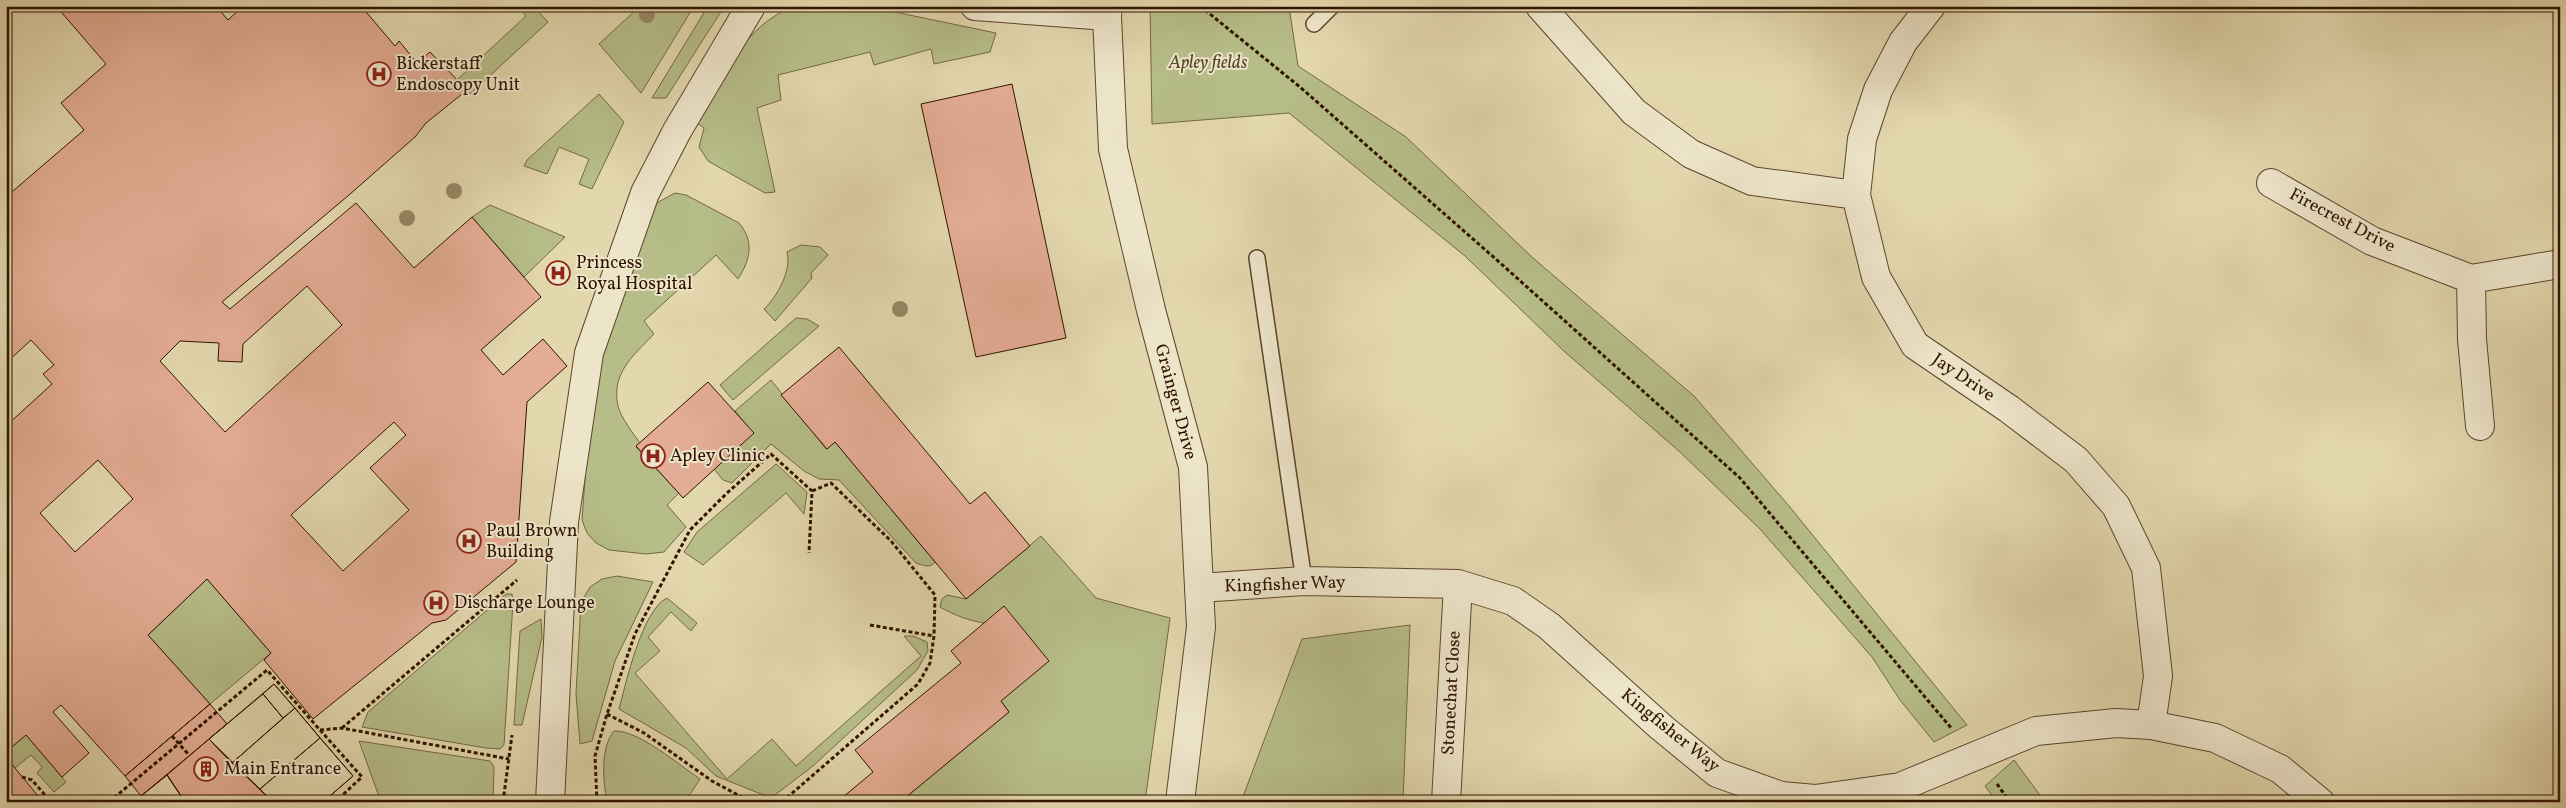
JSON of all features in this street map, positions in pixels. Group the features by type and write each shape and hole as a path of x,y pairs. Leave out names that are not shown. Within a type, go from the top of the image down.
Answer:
{"street":[{"path":"550,802 564,522 589,353 645,193 676,131 751,6"},
{"path":"975,6 1108,11"},
{"path":"1540,6 1634,112 1691,154 1752,181 1856,194"},
{"name":"Jay Drive","path":"1931,6 1903,42 1878,90 1862,139 1856,194 1876,276 1914,345 2009,409 2076,460 2116,506 2146,568 2158,676 2151,725"},
{"name":"Grainger Drive","path":"1108,11 1113,149 1151,310 1193,467 1201,626 1180,802"},
{"name":"Firecrest Drive","path":"2271,183 2372,241 2470,279"},
{"path":"2480,426 2472,339 2470,279 2560,264"},
{"name":"Kingfisher Way","path":"1199,588 1304,581 1458,584 1513,601 1549,626 1662,728 1717,772 1781,796 1815,800 1900,788 1977,758 2036,732 2116,723 2151,725 2215,738 2280,769 2320,802"},
{"name":"Stonechat Close","path":"1446,802 1458,584"}],"lane":[{"path":"1314,24 1332,6"},
{"path":"1257,258 1304,581"}],"path":[{"path":"1200,6 1300,87 1506,268 1740,478 1977,758"},
{"path":"597,802 595,756 607,714 635,634 690,530 727,493 771,454 812,491"},
{"path":"782,802 918,684 930,663 934,636 935,596 891,541 831,483 812,491"},
{"path":"808,553 812,491"},
{"path":"342,728 517,580"},
{"path":"870,625 934,636"},
{"path":"109,802 267,670 362,777 336,802"},
{"path":"607,714 644,733 712,781 751,802"},
{"path":"320,730 342,728 509,759"},
{"path":"503,802 512,735"},
{"path":"172,736 189,755"},
{"path":"22,777 32,780 51,802"},
{"path":"341,797 346,802"}],"green space":[{"path":"518,6 533,6 548,22 470,94 458,79 526,16"},
{"path":"640,6 694,6 641,93 599,44"},
{"path":"708,6 722,6 722,10 666,98 652,98"},
{"path":"796,6 866,6 996,33 990,52 934,64 931,49 874,65 870,52 778,75 781,100 757,108 775,192 765,193 708,161 699,147 704,128 696,122 725,71 749,38 778,14"},
{"name":"Apley fields","path":"1150,6 1292,6 1290,13 1298,66 1406,137 1533,258 1694,396 1789,506 1967,725 1934,742 1900,700 1872,657 1760,529 1680,452 1565,352 1465,256 1289,113 1152,124"},
{"path":"599,94 624,122 592,189 579,184 589,159 559,147 547,174 524,166 527,160"},
{"path":"675,193 686,195 739,223 744,230 749,244 748,258 738,279 716,255 644,321 654,334 632,358 621,375 617,394 618,406 624,420 640,443 636,447 679,493 667,505 686,527 664,552 646,554 609,550 596,543 587,533 582,520 587,452 599,361 651,206"},
{"path":"490,205 565,237 524,277 472,217"},
{"path":"801,245 820,247 828,255 811,273 812,278 775,321 764,309 774,298 782,283 787,267 787,252"},
{"path":"796,318 807,319 819,326 733,400 720,385"},
{"path":"771,380 826,449 835,442 935,562 933,564 926,566 916,563 839,480 819,479 804,471 771,444 732,483 723,480 714,469 753,433 735,411"},
{"path":"776,464 807,492 804,514 786,493 703,565 684,552 697,532"},
{"path":"1041,536 1096,598 1170,618 1145,802 908,802 905,798 1009,712 1001,701 985,623 973,621 940,607 942,599 947,595 966,599"},
{"path":"617,576 653,582 615,661 592,741 580,744 576,694 581,602 590,587 602,579"},
{"path":"207,579 271,653 210,704 148,635"},
{"path":"506,594 512,594 513,602 504,745 500,749 362,727 368,712"},
{"path":"667,598 697,623 691,631 671,612 648,637 660,651 635,673 727,779 772,739 796,766 921,656 904,636 913,636 927,642 928,651 917,670 813,766 771,798 716,776 686,748 619,709 636,648 650,617 658,605"},
{"path":"541,619 542,637 522,725 514,725 520,631"},
{"path":"1410,625 1403,802 1241,802 1302,639"},
{"path":"614,731 624,732 647,742 700,779 685,802 607,802 604,784 604,765 606,746"},
{"path":"26,735 66,782 54,792 37,773 42,767 31,755 15,768 6,758 6,752"},
{"path":"359,741 490,761 494,767 493,802 381,802"},
{"path":"2014,760 2045,802 1997,802 1985,786"}],"building":[{"path":"56,6 216,6 228,20 243,6 361,6 395,46 399,41 417,63 430,52 467,90 426,123 415,137 349,195 222,302 230,309 356,203 414,268 472,217 541,297 481,350 503,375 543,339 567,366 527,402 516,562 446,620 432,623 313,719 264,660 271,653 207,579 148,635 210,704 125,776 61,705 53,712 89,753 62,777 26,735 6,752 6,426 52,384 43,374 54,365 31,340 6,363 6,197 84,130 61,103 106,64","holes":["307,286 342,325 225,432 160,361 180,341 219,343 218,361 242,362 243,344","394,422 406,435 370,468 409,510 343,571 291,515","98,460 133,499 75,552 40,513"]},
{"path":"1012,84 1066,338 976,357 921,104"},
{"path":"839,347 970,504 985,492 1030,546 966,599 835,442 827,449 781,395"},
{"path":"708,382 754,433 683,498 636,446"},
{"path":"1004,606 1049,661 1001,701 1009,712 905,798 908,802 837,802 873,772 855,750 961,663 951,651"},
{"path":"274,684 353,776 323,802 273,802 209,739"},
{"path":"274,684 295,708 283,718 263,694"},
{"path":"263,694 283,718 232,763 209,739"},
{"path":"210,704 227,724 141,796 125,776"},
{"path":"295,708 320,738 260,789 232,763"},
{"path":"320,738 353,776 323,802 273,802 260,789"},
{"name":"Main Entrance","path":"209,739 273,802 185,802 167,775"},
{"path":"6,758 15,768 43,802 6,802"},
{"path":"167,775 185,802 134,802 141,796"},
{"path":"167,775 185,802 134,802 141,796"}],"place":[{"name":"Bickerstaff Endoscopy Unit","path":"379,74"},
{"name":"Princess Royal Hospital","path":"558,273"},
{"name":"Apley Clinic","path":"653,456"},
{"name":"Paul Brown Building","path":"469,541"},
{"name":"Discharge Lounge","path":"436,603"},
{"name":"Main Entrance","path":"206,769"}]}
